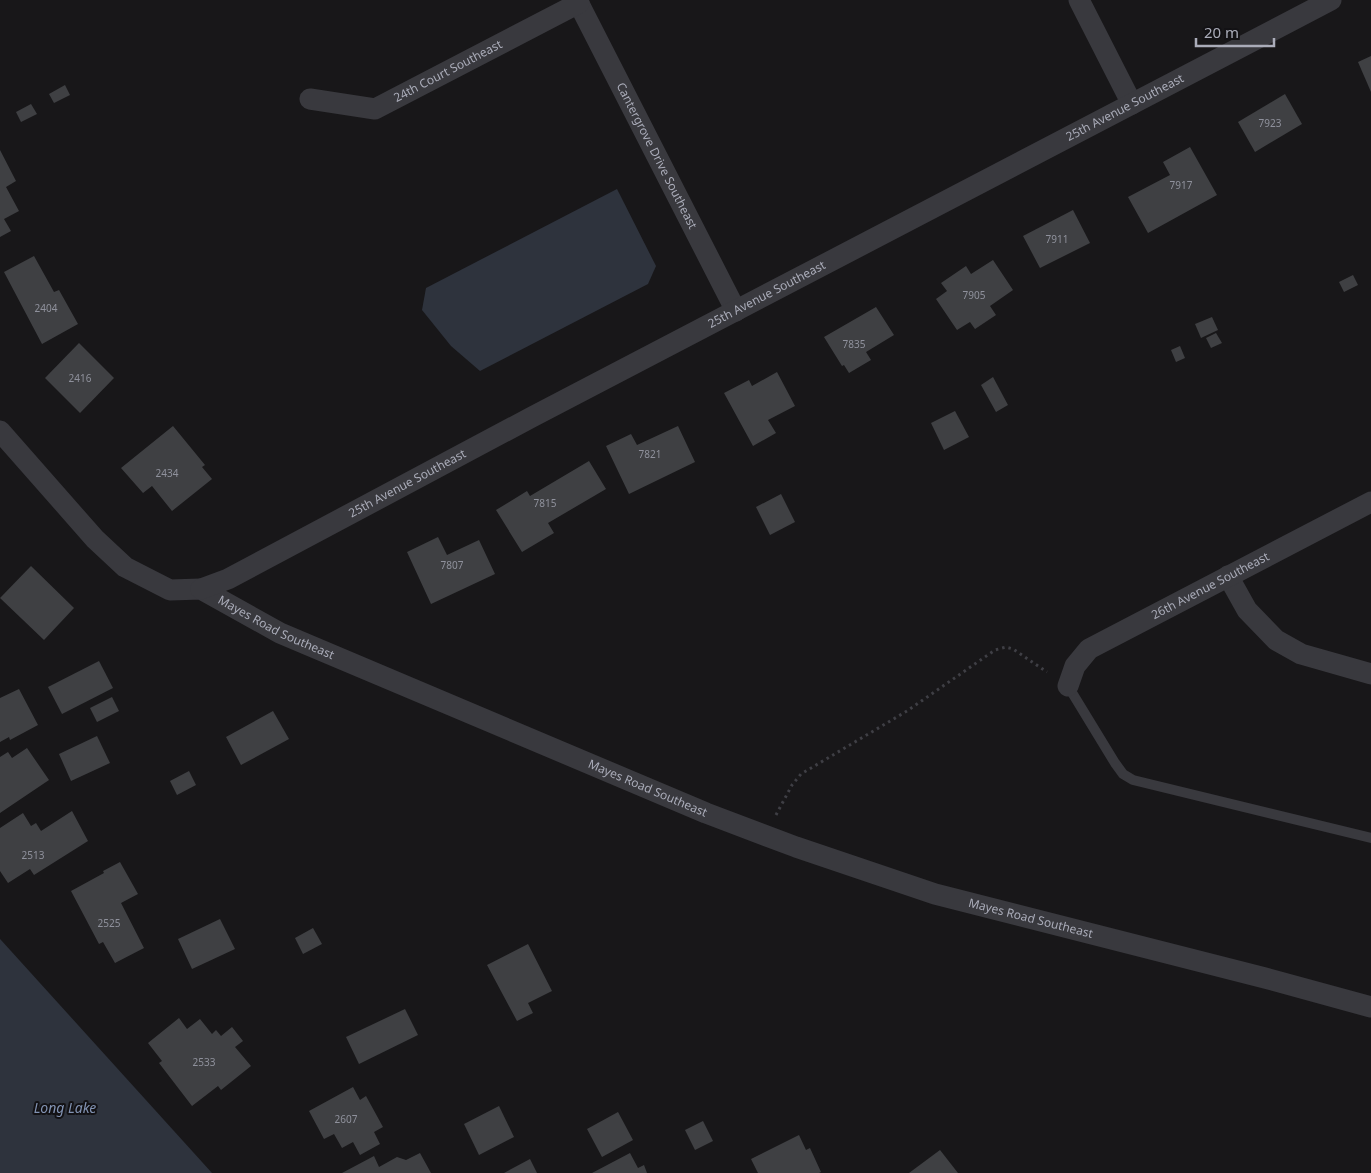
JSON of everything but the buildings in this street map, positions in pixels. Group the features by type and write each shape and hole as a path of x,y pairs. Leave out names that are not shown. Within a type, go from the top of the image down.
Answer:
{"street":[{"path":"1078,0 1132,104"},
{"name":"25th Avenue Southeast","path":"201,589 228,579 532,417 1331,0"},
{"name":"24th Court Southeast","path":"310,99 375,109 578,1"},
{"name":"Cantergrove Drive Southeast","path":"578,1 736,311"},
{"path":"0,431 95,539 125,568 170,590 201,589"},
{"name":"26th Avenue Southeast","path":"1068,686 1074,666 1089,649 1371,502"},
{"path":"1228,576 1247,610 1276,640 1301,654 1371,674"},
{"name":"Mayes Road Southeast","path":"201,589 280,633 620,777 796,848 935,894 1371,1007"}],"lane":[{"path":"1068,686 1115,763 1123,774 1133,780 1371,838"}],"path":[{"path":"766,836 792,785 801,774 907,711 995,650 1006,647 1013,649 1068,686"}],"water":[{"path":"617,189 656,266 648,284 480,371 451,346 422,310 426,288"},
{"name":"Long Lake","path":"1,940 212,1173 0,1173"}]}
